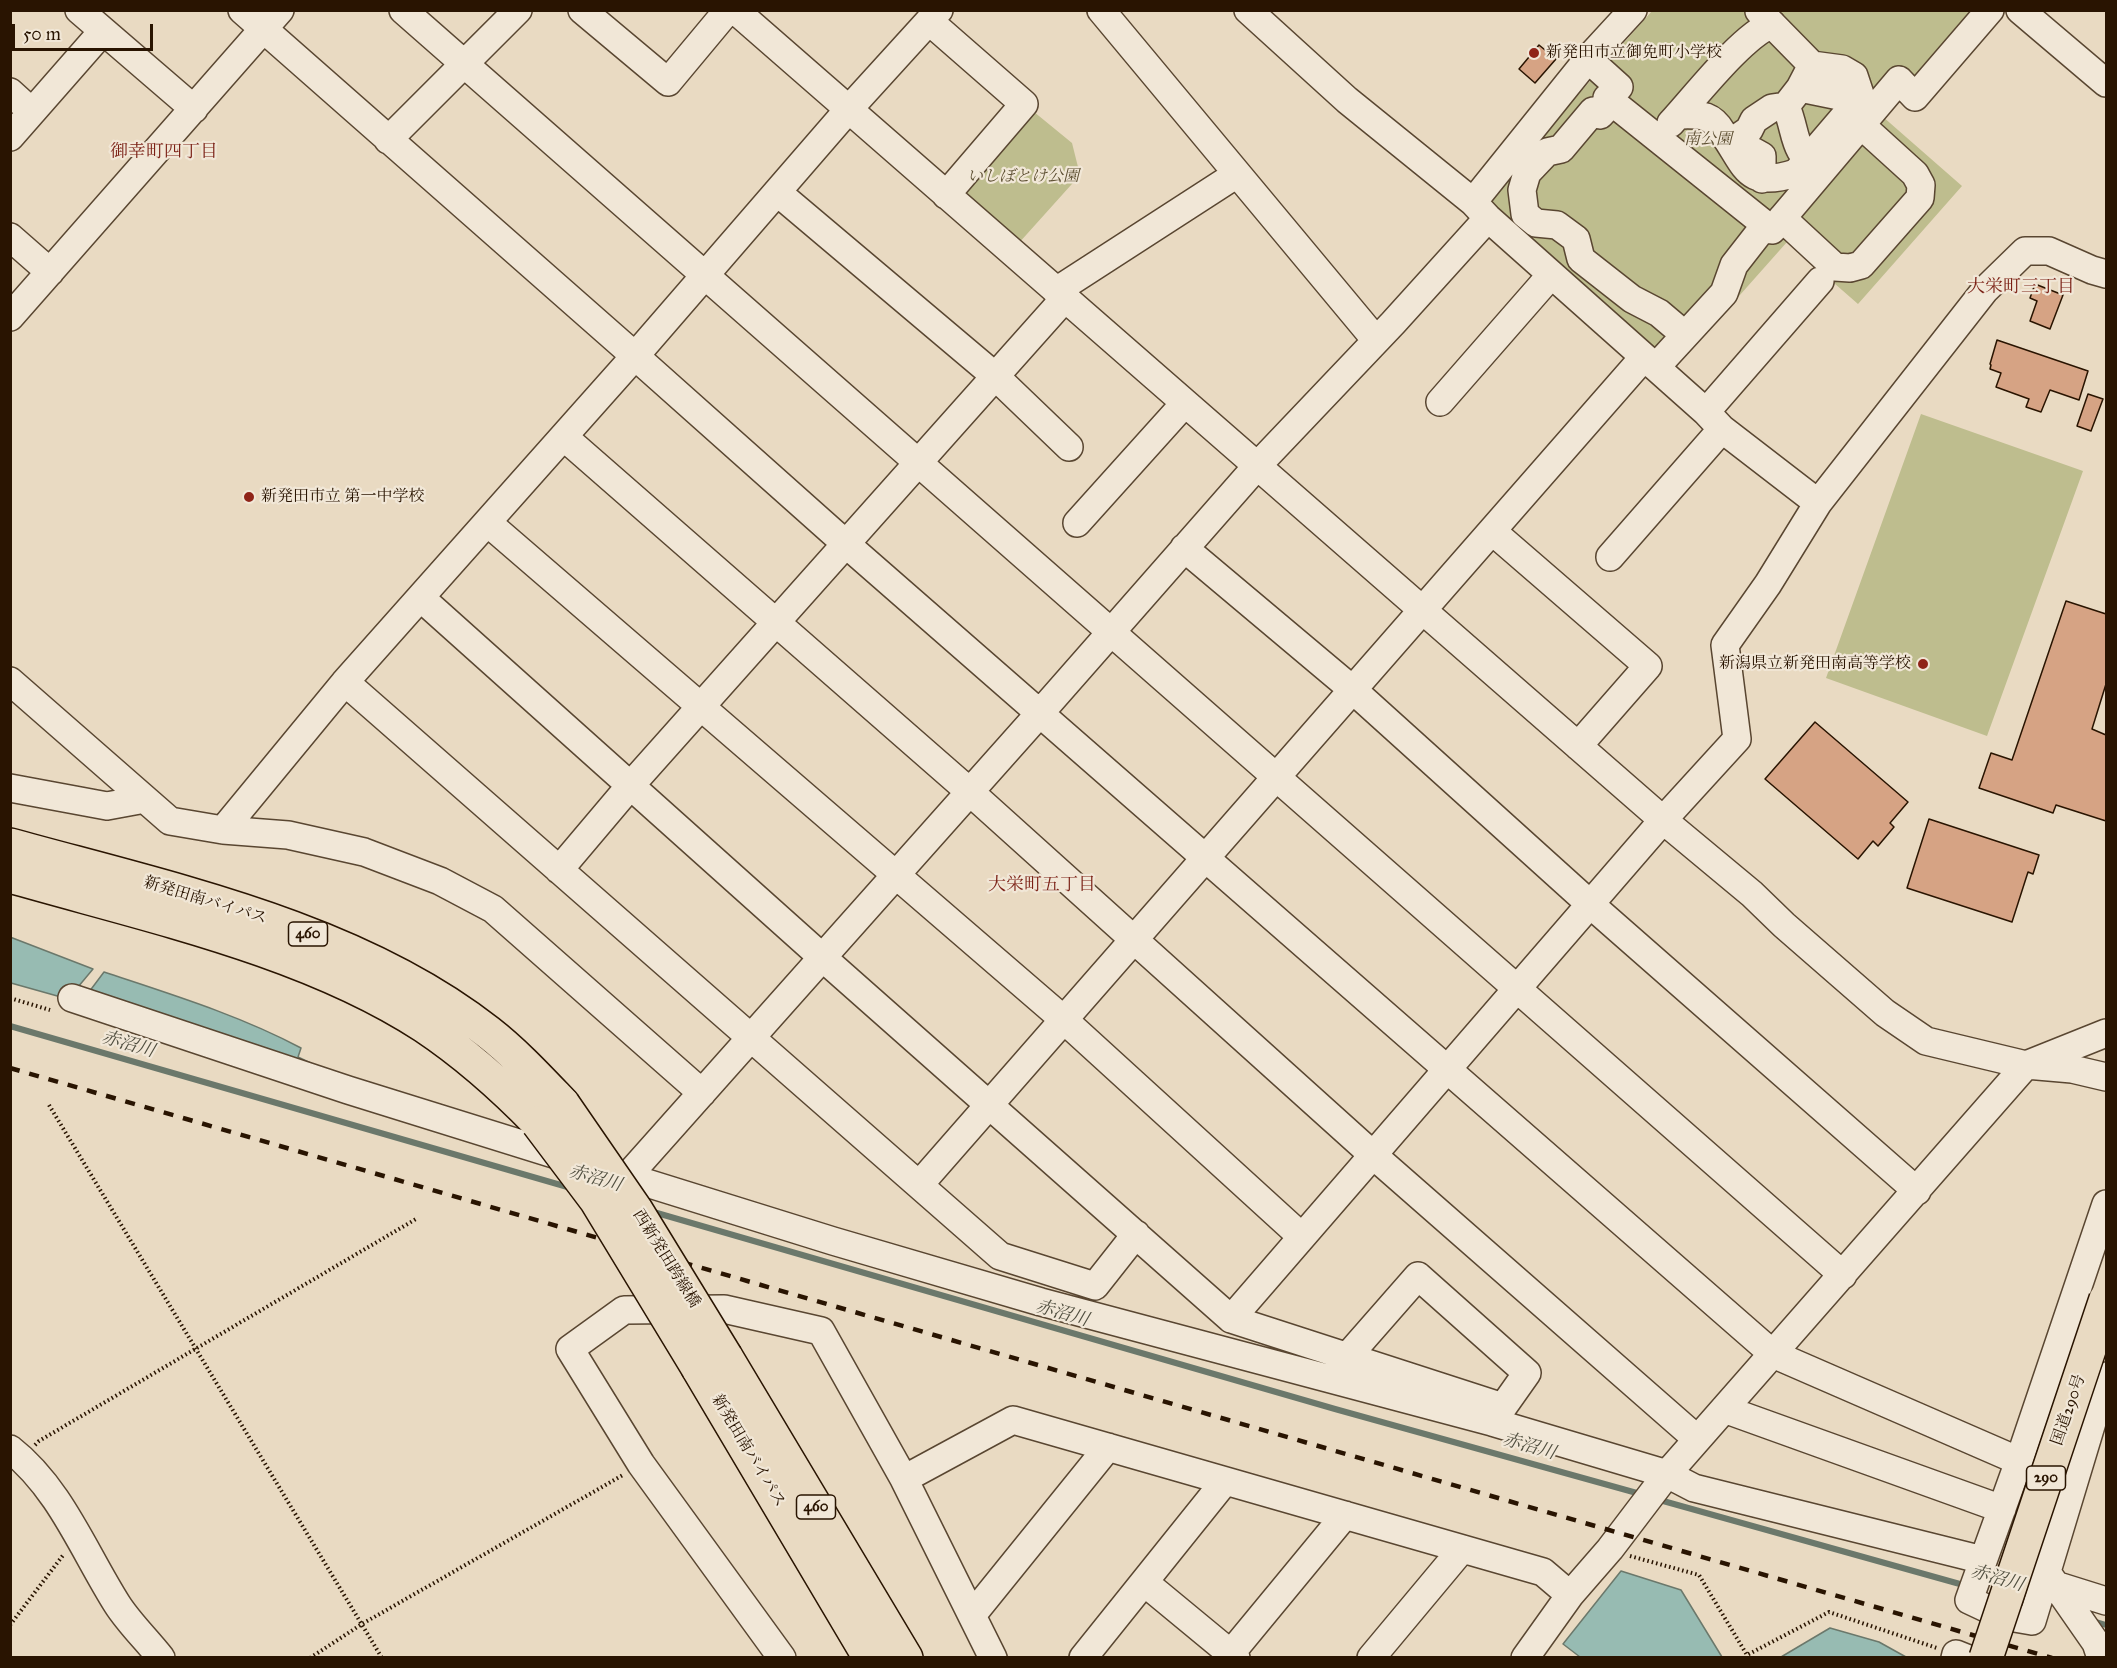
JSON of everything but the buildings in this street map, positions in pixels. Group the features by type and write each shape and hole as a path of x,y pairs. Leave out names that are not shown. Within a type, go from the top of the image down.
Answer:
{"highway":[{"name":"新発田南バイパス","path":"10,845 221,903 319,938 381,966 440,999 486,1030 521,1060 551,1114"},
{"name":"新発田南バイパス","path":"10,876 217,935 308,967 368,995 423,1026 471,1060 506,1090 551,1114"},
{"name":"西新発田跨線橋","path":"551,1114 636,1210 712,1362"},
{"name":"国道290号","path":"1966,1657 2106,1299"},
{"name":"新発田南バイパス","path":"712,1362 870,1658"},
{"name":"新発田南バイパス","path":"712,1362 906,1658"}],"street":[{"path":"79,10 194,109"},
{"path":"243,10 272,20 388,140 846,544 1773,1354 2019,1461"},
{"path":"388,140 518,10"},
{"path":"582,10 668,82 728,10"},
{"path":"735,10 1886,1013 1926,1041 2026,1065 2072,1069 2106,1077"},
{"path":"1101,10 1375,339"},
{"path":"1248,10 1347,100 1480,210 1714,420 1818,503"},
{"path":"626,1178 1257,466 1375,339 1480,210 1588,59 1633,10"},
{"path":"919,1185 1492,531 1650,362 1685,335 1724,293 1734,265 1774,221 1814,167 1857,116 1899,80 1915,97 1990,10"},
{"path":"2020,10 2106,83"},
{"path":"413,13 464,64 1843,1275"},
{"path":"224,830 345,682 706,276 848,110 934,16 1024,104 946,195"},
{"path":"1765,17 1799,86 1791,118 1796,143 1814,167"},
{"path":"1657,138 1742,45 1761,28 1765,17"},
{"path":"10,317 272,20"},
{"path":"10,137 103,31"},
{"path":"1588,59 1618,87 1607,98 1657,138 1835,267 1850,268 1861,265 1920,198 1921,185 1915,174 1857,116 1844,97 1799,86"},
{"path":"1733,148 1749,130 1754,120 1799,86"},
{"path":"10,92 32,112"},
{"path":"1612,102 1600,115 1593,111 1560,149 1547,152 1527,173 1522,189 1525,214 1536,223 1557,225 1576,239 1581,259 1632,299 1659,312 1685,335"},
{"path":"1678,115 1704,116 1715,122 1733,148 1753,151 1762,156 1762,179 1780,178 1814,167"},
{"path":"559,870 630,786 995,376 1060,295 1237,174"},
{"path":"777,192 995,376 1070,447"},
{"path":"10,237 50,272"},
{"path":"1231,1319 1663,820 1737,739 1725,645 1768,584 1818,503 1985,290 2025,251 2049,250 2106,274"},
{"path":"1440,402 1551,275"},
{"path":"1610,557 1820,281"},
{"path":"1077,523 1185,403"},
{"path":"564,437 970,792 1373,1155 1697,1439"},
{"path":"488,523 1063,1019 1302,1237"},
{"path":"1492,531 1648,666 1578,746"},
{"path":"1185,548 1353,690 1590,904 1917,1191"},
{"path":"421,598 1231,1319 1347,1357 1497,1415 1667,1474 1694,1488 1983,1560"},
{"path":"10,681 170,820 224,830 288,835 364,852 440,881 493,909 702,1094"},
{"path":"345,682 1000,1256 1095,1286 1136,1234"},
{"path":"10,788 107,806 145,799"},
{"path":"61,1004 348,1090 626,1178 1041,1302 1497,1415"},
{"path":"1525,1658 1570,1596 1610,1550 1667,1474 2026,1065 2106,1033"},
{"path":"2106,1204 2019,1461 1969,1600 2003,1616 2032,1622 2051,1580 2106,1376"},
{"path":"1347,1357 1418,1276 1527,1373 1497,1415"},
{"path":"782,1658 641,1464 570,1349 624,1310 724,1309 821,1331 904,1479 993,1658"},
{"path":"1724,1409 2002,1509"},
{"path":"904,1479 1013,1420 1543,1572 1570,1596"},
{"path":"973,1614 1108,1448"},
{"path":"17,1454 50,1490 119,1607 161,1658"},
{"path":"1083,1658 1225,1481"},
{"path":"1144,1582 1231,1656 1345,1515"},
{"path":"1371,1658 1462,1549"},
{"path":"2051,1580 2106,1601"},
{"path":"2051,1580 2096,1643 2101,1658"}],"path":[{"path":"10,998 61,1004"},
{"path":"49,1105 382,1658"},
{"path":"17,1454 416,1219"},
{"path":"310,1658 362,1624 641,1464"},
{"path":"10,1626 77,1536"},
{"path":"1610,1550 1699,1575 1747,1655 1829,1612 1966,1657"}],"green space":[{"name":"南公園","path":"1652,11 1975,11 1882,116 1962,186 1858,304 1787,242 1676,367 1485,200"},
{"name":"いしぼとけ公園","path":"1028,107 1072,143 1080,175 1018,244 956,192"},
{"path":"1921,414 2083,471 1987,736 1826,678"}],"water":[{"path":"10,937 93,969 68,999 11,983"},
{"path":"104,972 253,1025 301,1048 298,1057 327,1071 83,1000"},
{"path":"1621,1571 1681,1590 1722,1657 1580,1657 1563,1644"},
{"path":"1830,1628 1879,1642 1906,1657 1781,1657"}],"waterway":[{"name":"赤沼川","path":"10,1026 571,1188"},
{"name":"赤沼川","path":"650,1211 1335,1409 1644,1495"},
{"name":"赤沼川","path":"1656,1499 1967,1586"},
{"name":"赤沼川","path":"2093,1621 2106,1625"}],"railway":[{"path":"10,1068 2052,1658"}],"place":[{"name":"新発田市立御免町小学校","path":"1534,53"},
{"name":"新発田市立 第一中学校","path":"249,497"},
{"name":"新潟県立新発田南高等学校","path":"1923,664"}],"district":[{"name":"御幸町四丁目","path":"164,153"},
{"name":"大栄町三丁目","path":"2021,288"},
{"name":"大栄町五丁目","path":"1042,886"}]}
